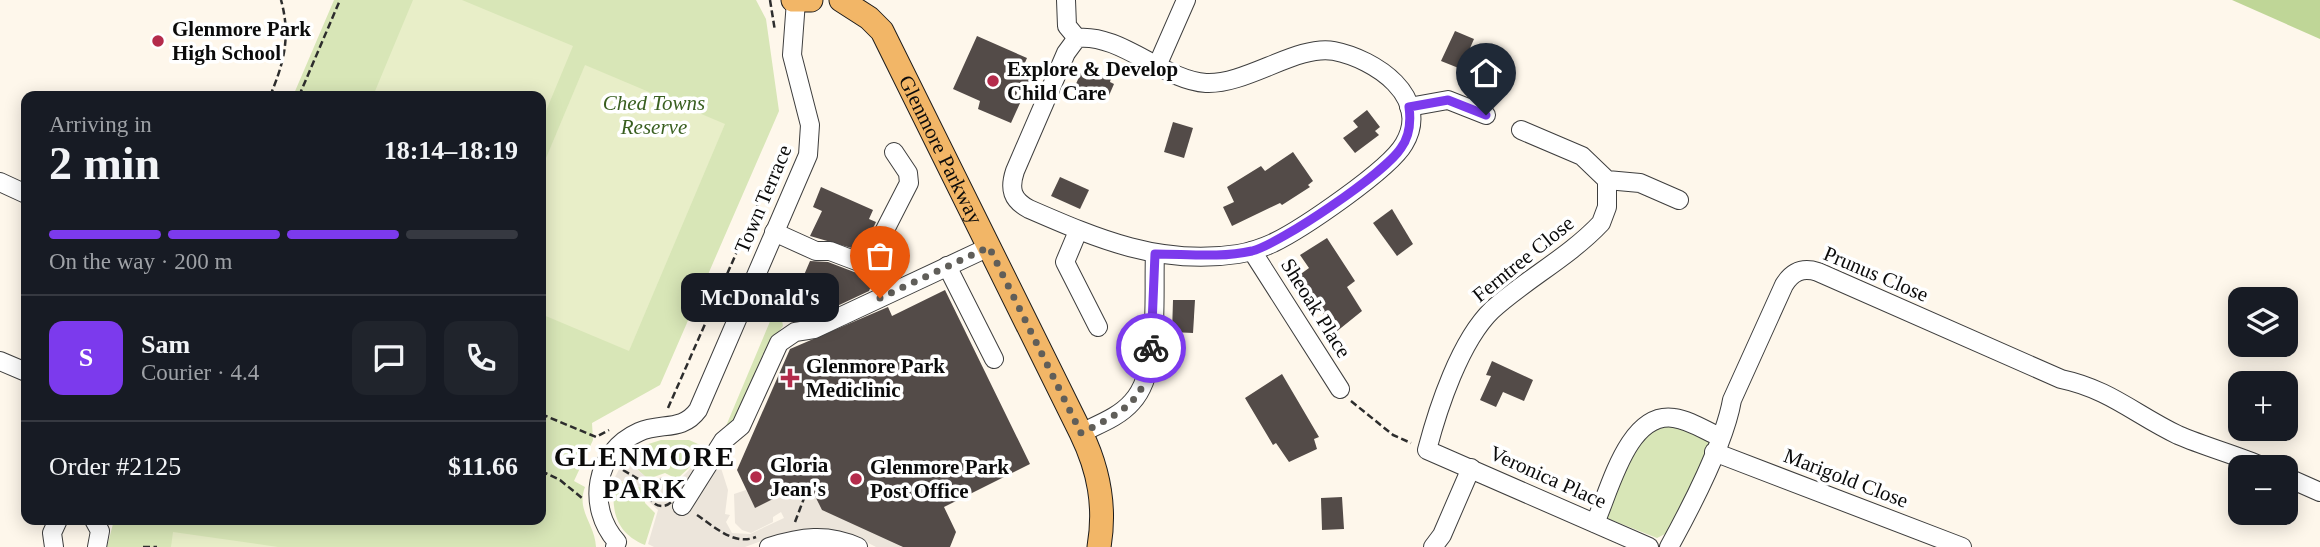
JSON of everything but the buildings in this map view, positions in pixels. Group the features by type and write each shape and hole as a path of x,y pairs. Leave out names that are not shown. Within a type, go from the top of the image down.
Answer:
{"main road":[{"name":"Glenmore Parkway","path":"841,0 869,18 882,31 1081,433 1094,463 1100,488 1102,518 1099,547"}],"street":[{"name":"Town Terrace","path":"618,545 604,526 598,507 597,491 603,468 615,449 631,436 647,429 682,425 696,414 810,146 810,125 792,55 800,0"},
{"path":"1066,0 1067,26 1077,38 1100,40 1192,80 1208,83 1227,80 1318,50 1333,51 1386,74 1401,89 1409,107 1408,134 1392,159 1314,218 1276,242 1252,251 1222,255 1155,254 1120,247 1020,204 1012,188 1015,171 1061,65 1077,38"},
{"path":"1157,66 1186,0"},
{"path":"1409,107 1448,100 1486,115"},
{"path":"1521,130 1582,156 1607,180 1640,183 1679,200"},
{"path":"774,232 816,251 830,250 867,265 909,183 908,173 895,155"},
{"name":"Ferntree Close","path":"1427,450 1434,422 1478,327 1498,305 1601,223 1607,207 1607,180"},
{"path":"0,182 21,192"},
{"path":"1079,231 1065,262 1098,327"},
{"path":"682,506 723,440 741,426 790,325 814,329 989,247"},
{"name":"Sheoak Place","path":"1252,251 1340,389"},
{"path":"1081,433 1124,410 1145,382 1151,355 1155,254"},
{"path":"947,266 994,359"},
{"name":"Prunus Close","path":"1669,547 1717,444 1732,400 1784,285 1793,274 1804,270 1818,272 2061,379 2113,396 2177,434 2237,455"},
{"path":"0,361 21,370"},
{"name":"Marigold Close","path":"1595,523 1632,439 1641,426 1662,418 1677,418 1717,444 1962,547"},
{"name":"Veronica Place","path":"1427,450 1649,547"},
{"path":"1433,547 1442,535 1471,468"},
{"path":"2298,482 2320,492"},
{"path":"54,547 51,533 55,525"},
{"path":"97,525 100,531 97,547"},
{"path":"769,547 817,536 858,547"}],"path":[{"path":"272,91 285,52 287,25 281,0"},
{"path":"301,91 340,0"},
{"path":"770,0 776,41"},
{"path":"663,415 780,154 793,160 795,152"},
{"path":"774,301 782,308 790,325"},
{"path":"1340,389 1357,408 1393,435 1427,450"},
{"path":"546,416 596,437 617,425"},
{"path":"546,473 560,480 584,500"},
{"path":"629,473 651,486"},
{"path":"661,480 669,482 674,489 673,501 666,506 657,506 649,495 651,486 661,480"},
{"path":"795,522 806,493"},
{"path":"144,547 157,547"}],"green space":[{"name":"Ched Towns Reserve","path":"334,0 756,0 766,19 779,111 660,385 592,423 593,440 574,481 585,487 584,510 596,547 107,547 113,525 546,525 546,91 295,91"},
{"path":"413,0 462,0 573,46 546,111 546,91 375,91"},
{"path":"2232,0 2320,0 2320,39"},
{"path":"585,65 725,124 629,351 546,316 546,158"},
{"path":"781,315 783,326 765,350 736,417 726,426 771,319"},
{"path":"1666,423 1712,440 1671,531 1657,538 1604,517 1639,439"},
{"path":"661,440 689,440 709,449 677,479 665,473 648,479 625,458 639,447"},
{"path":"615,480 643,488 645,503 655,513 645,545 634,540 620,526 614,509"},
{"path":"173,532 278,547 171,547"}],"shaded area":[{"path":"709,450 722,458 721,468 728,490 725,514 730,515 726,522 732,533 750,534 784,518 781,512 773,517 773,522 751,533 742,530 735,523 734,494 746,490 756,507 795,488 815,496 822,510 902,544 900,547 876,547 849,533 813,528 786,532 745,547 654,547 648,544 658,510 647,500 649,485 661,477 676,483"},
{"path":"625,458 648,479 643,488 614,479"}],"way so far":[{"path":"880,298 989,247 1081,433 1119,413 1135,400 1148,375 1151,348"}],"place":[{"name":"Glenmore Park High School","path":"158,41"},
{"name":"Explore & Develop Child Care","path":"993,81"},
{"name":"McDonald's","path":"880,298"},
{"name":"Glenmore Park Mediclinic","path":"790,378"},
{"name":"Gloria Jean's","path":"756,477"},
{"name":"Glenmore Park Post Office","path":"856,479"}],"district":[{"name":"GLENMORE PARK","path":"645,472"}],"route":[{"path":"1151,348 1155,254 1236,254 1276,242 1314,218 1397,154 1406,141 1410,127 1409,107 1440,99 1486,115"}]}
